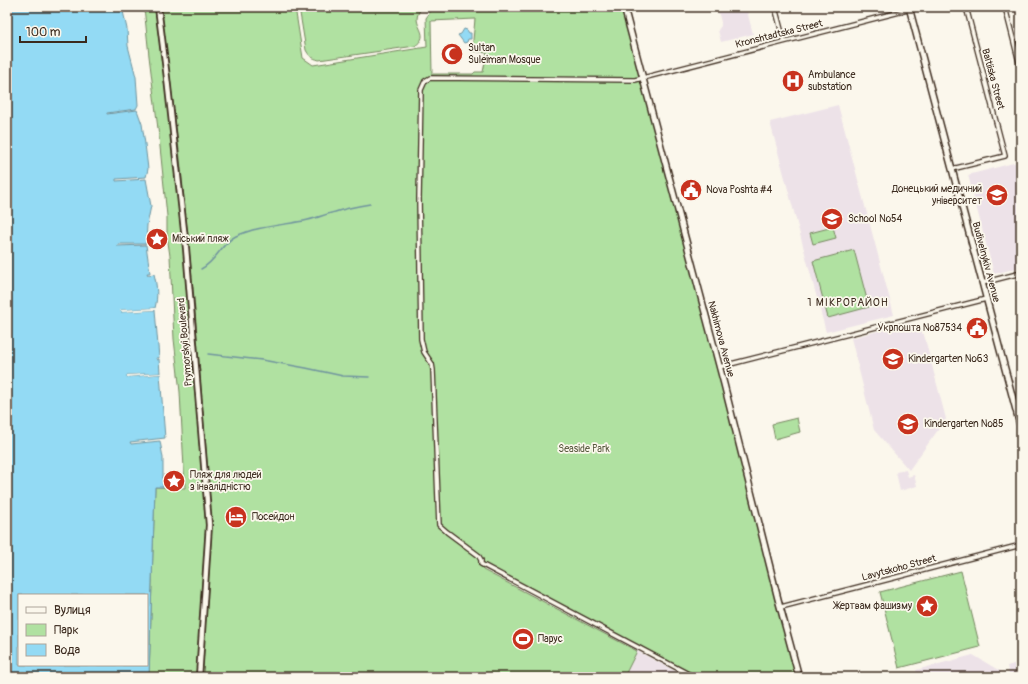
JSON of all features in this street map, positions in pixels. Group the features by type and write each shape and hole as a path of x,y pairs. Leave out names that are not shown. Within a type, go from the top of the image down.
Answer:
{"main road":[{"name":"Nakhimova Avenue","path":"624,7 799,677"},
{"name":"Budivelnykiv Avenue","path":"910,8 1021,429"}],"street":[{"name":"Prymorskyi Boulevard","path":"158,7 186,248 209,525 199,677"},
{"path":"776,7 784,41"},
{"name":"Kronshtadtska Street","path":"694,677 481,564 481,560 478,555 440,527 438,521 437,450 433,370 432,364 424,352 421,339 419,246 420,94 425,81 430,78 628,80 643,78 910,8 919,7"},
{"name":"Baltiiska Street","path":"952,170 1005,156 966,7"},
{"path":"1005,7 1021,70"},
{"path":"982,283 1021,273"},
{"path":"719,367 986,299"},
{"name":"Lavytskoho Street","path":"781,607 1021,545"}],"shaded area":[{"path":"717,7 746,7 753,34 721,42 718,30 721,26 721,22"},
{"name":"School №54","path":"838,105 894,315 826,332 770,122"},
{"path":"1021,161 1021,267 994,274 968,175"},
{"path":"909,323 924,335 946,419 909,470 874,430 851,338"},
{"path":"906,470 908,477 914,475 917,486 900,491 896,472"},
{"path":"637,651 686,677 624,677"},
{"path":"973,655 1000,671 1001,677 918,677 916,670"},
{"path":"1021,662 1021,677 1010,677 1007,666"}],"green space":[{"path":"144,7 155,7 175,160 188,298 206,525 196,677 149,677 155,487 185,488 180,392 174,339 167,216"},
{"name":"Seaside Park","path":"161,7 295,7 303,58 313,65 427,47 426,18 429,14 429,7 625,7 797,677 694,677 483,566 483,570 637,651 624,677 202,677 212,525 194,298 180,158","holes":["475,19 472,51 487,53 483,72 475,72 473,74 432,74 431,21"]},
{"path":"299,7 422,7 418,13 417,19 422,36 415,46 319,60 308,54 306,50"},
{"path":"833,227 836,238 813,244 810,233"},
{"path":"854,250 869,307 828,318 813,261"},
{"path":"797,418 800,432 775,439 772,424"},
{"path":"961,571 980,647 899,668 880,592"}],"water":[{"path":"7,7 122,7 127,29 128,46 136,77 138,105 136,109 107,114 137,110 142,124 148,169 146,177 116,179 116,181 146,179 151,206 147,225 146,244 118,244 117,246 146,245 150,273 147,273 148,275 154,274 157,296 155,308 121,310 121,312 155,310 159,358 156,358 157,360 159,359 160,373 127,375 127,377 160,374 165,438 130,442 131,444 160,441 163,458 163,487 155,487 149,677 7,677"},
{"path":"464,29 471,33 471,39 468,39 467,42 464,43 458,35 461,34"}],"pier":[{"path":"155,308 155,310 121,312 120,310"},
{"path":"160,374 127,377 127,375"}],"waterway":[{"path":"201,269 211,261 226,243 236,236 253,230 308,220 343,209 370,204"},
{"path":"208,354 262,360 343,376 369,377"}],"place":[{"name":"Sultan Suleiman Mosque","path":"452,54"},
{"name":"Ambulance substation","path":"793,81"},
{"name":"Nova Poshta #4","path":"691,190"},
{"name":"Донецький медичний університет","path":"997,195"},
{"name":"School №54","path":"832,219"},
{"name":"Міський пляж","path":"157,239"},
{"name":"Укрпошта №87534","path":"977,328"},
{"name":"Kindergarten №63","path":"893,359"},
{"name":"Kindergarten №85","path":"908,424"},
{"name":"Пляж для людей з інвалідністю","path":"174,481"},
{"name":"Посейдон","path":"236,517"},
{"name":"Жертвам фашизму","path":"927,606"},
{"name":"Парус","path":"523,639"}],"district":[{"name":"1 МІКРОРАЙОН","path":"848,302"}]}
